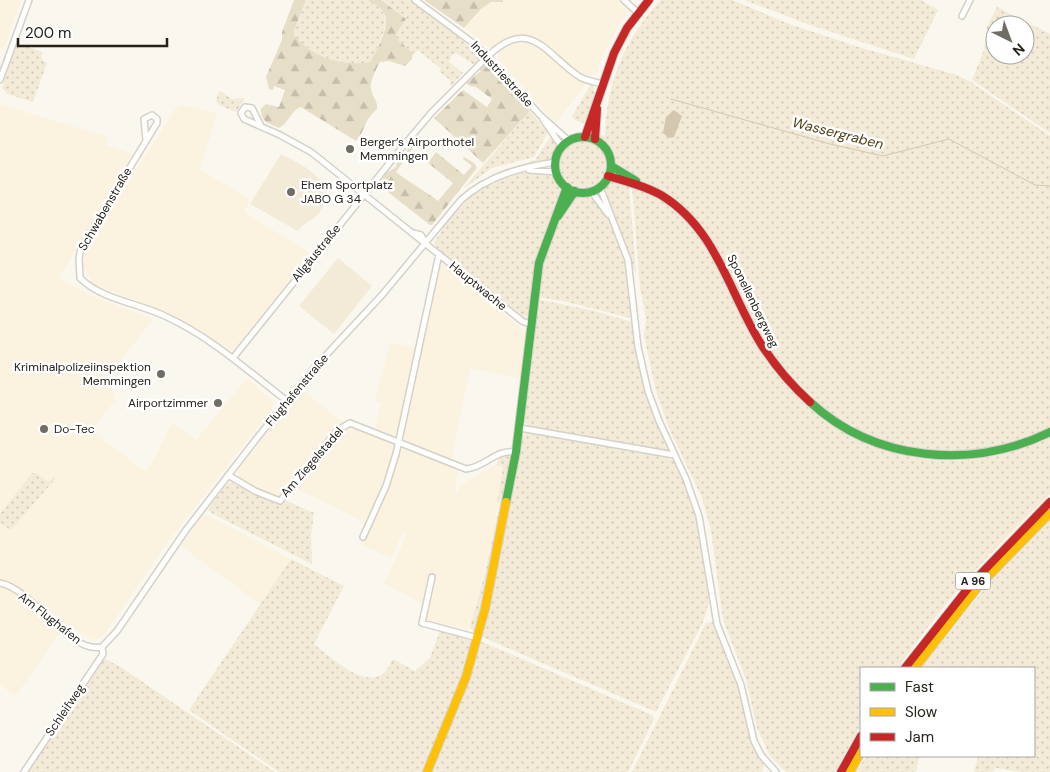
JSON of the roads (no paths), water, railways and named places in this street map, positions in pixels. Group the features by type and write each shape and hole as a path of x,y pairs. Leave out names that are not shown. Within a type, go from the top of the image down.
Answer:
{"main road":[{"path":"585,137 597,108 614,53 638,12 649,0"},
{"path":"595,140 597,108"},
{"path":"585,137 595,140 606,149 611,166 608,176 600,187 592,191 575,191 567,187 557,172 556,162 562,147 569,141 585,137"},
{"name":"Sponellenbergweg","path":"611,166 671,202 695,224 720,259 755,334 774,366 809,404 845,429 891,448 928,456 952,457 990,452 1050,432"},
{"name":"Sponellenbergweg","path":"608,176 637,183"},
{"path":"427,772 453,711 478,638 520,428 540,263 567,187"},
{"path":"555,220 575,191"},
{"name":"A 96","path":"906,667 937,625 985,568 1050,502"},
{"name":"A 96","path":"916,667 978,587 1050,512"},
{"path":"841,772 860,738"},
{"path":"850,772 860,754"}],"street":[{"path":"0,80 28,0"},
{"name":"Industriestraße","path":"415,0 461,33 488,56 540,114 569,141"},
{"path":"962,16 970,0"},
{"path":"628,1 638,12"},
{"path":"488,56 510,41 531,40 543,45 580,76 603,84"},
{"name":"Allgäustraße","path":"232,358 432,112 482,62"},
{"name":"Industriestraße","path":"540,114 562,147"},
{"name":"Hauptwache","path":"261,126 311,152 522,321 532,325"},
{"name":"Schwabenstraße","path":"146,140 81,248 78,258 80,278 91,289 166,316 209,340 287,401"},
{"name":"Flughafenstraße","path":"102,647 117,631 182,536 287,401 371,309 425,242 472,190 494,178 556,162"},
{"name":"Flughafenstraße","path":"526,169 557,172"},
{"path":"600,187 630,269 638,347 646,383 658,421 686,479 700,516 714,615 741,685 752,736 762,755 776,772"},
{"path":"592,191 610,217"},
{"path":"363,537 386,486 398,443 438,254"},
{"name":"Am Ziegelstadel","path":"228,475 255,491 280,500 345,424 357,424 398,443"},
{"path":"520,428 674,455"},
{"path":"398,443 466,469 476,468 501,452 516,452"},
{"path":"432,577 422,623 478,638"},
{"name":"Am Flughafen","path":"0,583 27,599 85,646 102,647"},
{"name":"Schleifweg","path":"24,772 103,654 102,647"}],"waterway":[{"name":"Wassergraben","path":"671,99 830,144 883,156 949,139 1035,185 1050,186"}],"place":[{"name":"Berger’s Airporthotel Memmingen","path":"350,149"},
{"name":"Ehem Sportplatz JABO G 34","path":"291,192"},
{"name":"Kriminalpolizeiinspektion Memmingen","path":"161,374"},
{"name":"Airportzimmer","path":"218,403"},
{"name":"Do-Tec","path":"44,429"}]}
